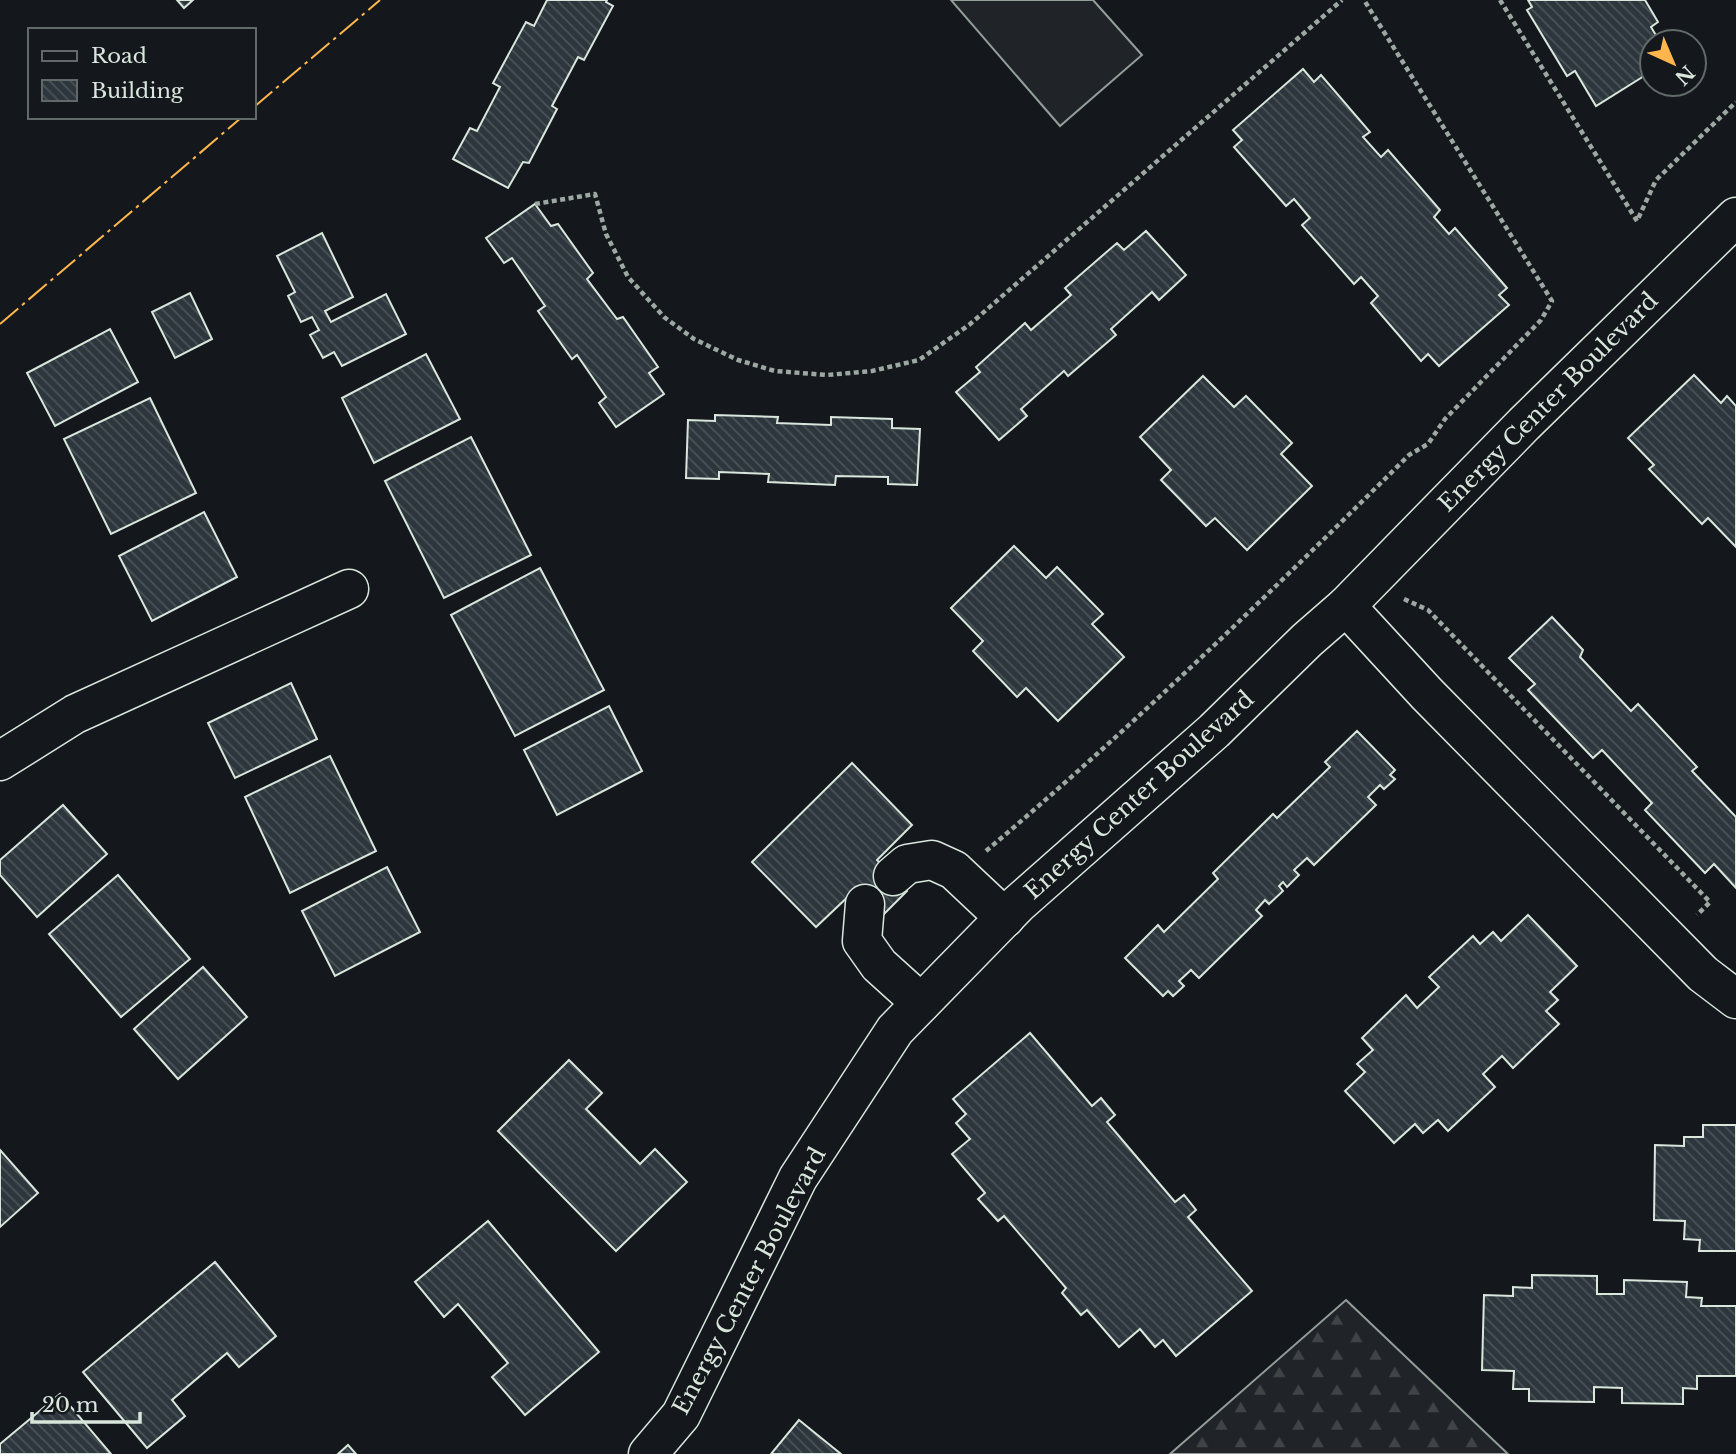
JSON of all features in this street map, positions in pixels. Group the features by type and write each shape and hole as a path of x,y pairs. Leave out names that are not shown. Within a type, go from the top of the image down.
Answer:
{"street":[{"name":"Energy Center Boulevard","path":"649,1454 681,1415 798,1178 895,1030 1018,904 1214,731 1357,595 1524,424 1736,216"},
{"path":"0,761 75,714 349,589"},
{"path":"1357,595 1427,694 1703,974 1736,999"},
{"path":"893,876 907,864 932,860 954,870 1005,918"},
{"path":"865,904 862,941 879,965 921,1003"}],"path":[{"path":"535,204 595,194 606,234 628,277 664,317 694,339 738,360 775,371 827,375 872,371 919,360 969,326 1342,0"},
{"path":"959,874 1042,804 1227,635 1409,455 1428,444 1445,419 1541,320 1552,301 1364,0"},
{"path":"1500,0 1637,221 1656,180 1736,102"},
{"path":"1357,595 1428,610 1710,902 1696,916"}],"green space":[{"path":"951,0 1093,0 1142,55 1060,126"},
{"path":"1346,1300 1508,1454 1170,1454"}],"building":[{"path":"177,0 193,0 184,8"},
{"path":"547,0 607,0 606,2 613,6 584,60 578,57 552,106 557,109 529,163 523,162 508,188 453,159 470,128 477,131 500,87 493,83 526,22 534,26"},
{"path":"1528,0 1645,0 1658,22 1652,28 1638,28 1638,80 1596,106 1575,71 1567,76 1527,10 1532,7"},
{"path":"1303,69 1314,82 1321,75 1370,132 1363,137 1381,157 1388,150 1440,210 1434,217 1449,234 1455,228 1507,288 1499,295 1509,305 1439,366 1428,354 1421,361 1371,303 1378,296 1361,277 1354,284 1302,225 1310,218 1294,199 1286,206 1234,147 1242,140 1233,130"},
{"path":"535,204 551,226 558,224 593,273 587,279 617,319 623,317 658,367 649,373 664,394 616,427 599,403 606,397 577,355 572,359 538,311 545,306 512,258 504,263 486,238"},
{"path":"1146,231 1186,275 1159,300 1152,292 1111,329 1116,335 1068,376 1064,371 1021,409 1027,416 999,440 956,392 980,372 976,367 1025,323 1031,330 1071,295 1065,288 1117,243 1124,250"},
{"path":"322,233 353,297 325,311 331,322 386,294 406,334 342,366 334,352 323,358 310,335 319,330 312,317 301,322 288,296 295,292 277,256"},
{"path":"190,293 212,339 175,358 152,312"},
{"path":"110,329 138,382 55,426 27,373"},
{"path":"426,354 460,419 374,463 342,398"},
{"path":"1694,375 1721,403 1727,396 1736,406 1736,547 1708,518 1702,524 1649,469 1654,465 1628,438"},
{"path":"1203,376 1234,407 1246,396 1292,443 1281,454 1312,486 1247,550 1215,518 1206,526 1161,480 1171,470 1140,437"},
{"path":"150,398 196,493 111,534 64,439"},
{"path":"715,415 778,417 777,423 831,425 831,417 892,419 892,428 920,429 917,485 888,484 888,477 836,476 835,485 768,482 769,474 719,472 719,479 686,478 688,420 715,421"},
{"path":"471,437 531,555 444,598 385,481"},
{"path":"204,512 237,577 152,621 119,556"},
{"path":"1014,546 1046,578 1057,567 1103,614 1092,624 1124,657 1058,721 1026,688 1017,697 973,651 983,641 951,608"},
{"path":"540,568 604,690 515,736 451,615"},
{"path":"1552,617 1583,650 1580,657 1631,711 1638,704 1697,767 1692,771 1736,817 1736,888 1714,864 1705,873 1645,810 1652,803 1602,750 1593,758 1528,690 1535,684 1509,658"},
{"path":"291,683 317,739 235,778 208,723"},
{"path":"609,706 642,771 557,815 524,750"},
{"path":"1357,731 1395,770 1390,775 1395,779 1384,789 1380,785 1368,797 1376,805 1314,865 1307,858 1294,870 1299,875 1287,887 1283,882 1279,886 1283,891 1269,904 1265,900 1256,910 1262,916 1199,978 1191,970 1179,981 1184,986 1173,996 1168,991 1163,996 1125,958 1158,925 1164,932 1218,879 1213,873 1273,814 1277,818 1330,767 1325,762"},
{"path":"330,756 376,851 290,893 245,797"},
{"path":"852,763 912,825 877,860 907,891 879,919 853,892 816,927 752,862"},
{"path":"63,805 107,854 37,917 0,875 0,860"},
{"path":"387,867 420,932 335,976 302,911"},
{"path":"118,875 190,959 121,1017 49,934"},
{"path":"1528,915 1577,966 1550,992 1558,1000 1546,1011 1559,1024 1513,1068 1502,1056 1483,1074 1495,1087 1448,1131 1438,1120 1423,1133 1415,1124 1394,1143 1345,1091 1365,1072 1357,1064 1373,1050 1362,1038 1406,995 1417,1008 1439,987 1429,977 1473,936 1480,944 1493,932 1501,941"},
{"path":"203,967 247,1017 178,1079 134,1029"},
{"path":"1030,1033 1092,1106 1101,1098 1115,1115 1107,1122 1175,1202 1184,1195 1196,1210 1188,1217 1252,1291 1176,1356 1163,1340 1155,1347 1140,1329 1119,1347 1087,1310 1081,1315 1062,1293 1066,1288 1004,1216 998,1221 978,1199 985,1193 952,1154 970,1139 956,1123 966,1114 953,1099"},
{"path":"569,1060 602,1093 586,1109 640,1164 655,1149 687,1182 616,1251 498,1131"},
{"path":"1703,1125 1736,1125 1736,1251 1699,1251 1700,1240 1684,1239 1685,1221 1654,1220 1655,1145 1684,1146 1684,1137 1703,1137"},
{"path":"0,1150 38,1193 0,1227"},
{"path":"488,1221 599,1352 525,1415 492,1377 508,1363 458,1304 444,1317 415,1282"},
{"path":"215,1262 276,1336 239,1367 227,1353 172,1400 185,1416 147,1448 83,1372"},
{"path":"1532,1275 1597,1276 1597,1294 1624,1294 1624,1280 1687,1282 1686,1297 1702,1298 1701,1306 1736,1306 1736,1376 1697,1376 1697,1389 1683,1388 1683,1404 1622,1403 1622,1388 1594,1387 1594,1402 1529,1401 1529,1389 1513,1389 1514,1371 1482,1370 1484,1295 1513,1296 1513,1287 1532,1288"},
{"path":"60,1394 111,1454 0,1454 0,1444"},
{"path":"799,1420 841,1454 771,1454"},
{"path":"348,1445 356,1454 338,1454"}],"power":[{"path":"256,105 380,0"},
{"path":"0,324 240,119"}]}
